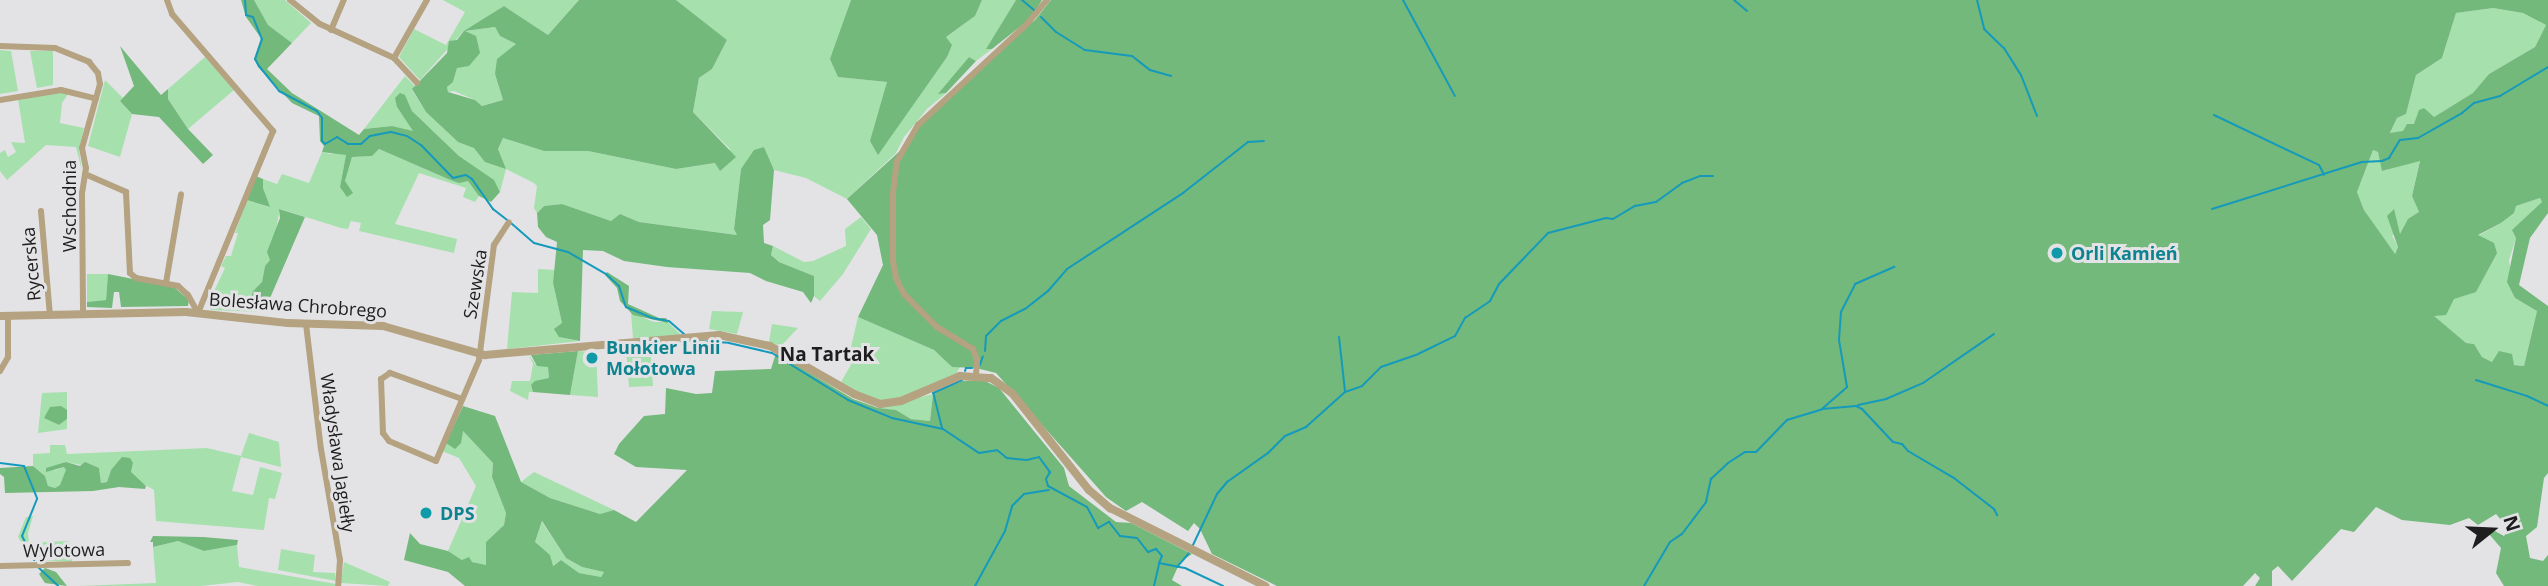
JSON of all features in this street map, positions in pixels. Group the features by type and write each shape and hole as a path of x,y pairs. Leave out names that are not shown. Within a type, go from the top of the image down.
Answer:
{"street":[{"path":"167,0 172,14 273,131 198,313"},
{"path":"290,0 331,30 394,58 417,83"},
{"path":"331,30 344,0"},
{"path":"394,58 427,0"},
{"path":"1047,0 1026,26 927,116 906,141 897,161 893,193 893,261 896,278 904,294 937,327 975,352 976,375 991,378 1005,387 1070,468 1110,508 1265,586"},
{"name":"Wschodnia","path":"0,46 55,48 89,62 95,67 100,83 82,148 85,174 82,193 83,314"},
{"path":"0,100 61,90 96,99"},
{"path":"85,174 126,192 130,273 136,278 178,286 188,295 198,313"},
{"path":"166,283 181,194"},
{"name":"Rycerska","path":"41,211 50,315"},
{"name":"Szewska","path":"462,399 395,373 381,379 385,437 436,461 462,399 480,354 494,245 509,222"},
{"name":"Bolesława Chrobrego","path":"4,316 198,313 306,324 383,326 480,354 719,335 770,346 854,394 880,404 901,401 960,376 976,375"},
{"path":"0,371 8,357 4,316"},
{"name":"Władysława Jagiełły","path":"306,324 321,449 340,558 338,586"},
{"name":"Wylotowa","path":"0,566 128,563"}],"green space":[{"path":"241,0 254,0 268,25 292,43 267,69 292,93 359,135 364,129 392,126 413,131 397,107 395,98 400,93 405,95 412,111 459,156 494,180 500,192 491,202 479,196 468,181 459,183 379,149 372,156 352,157 345,181 353,193 347,197 340,187 346,155 322,152 324,146 320,141 319,116 292,103 258,67 254,59 261,38 246,17"},
{"path":"254,0 285,0 311,23 292,43 268,25"},
{"path":"443,0 579,0 548,35 504,6 466,31 495,27 500,36 516,44 495,74 503,100 482,106 454,91 448,92 447,87 453,82 457,68 463,32 420,80 399,57 414,29 446,45 465,12"},
{"path":"579,0 676,0 727,40 712,69 699,78 693,112 736,157 720,171 715,163 676,169 588,151 544,151 503,138 498,149 506,169 485,162 474,148 458,142 426,112 412,89 447,53 449,41 457,40 464,31 504,6 548,35","holes":["495,27 500,36 516,44 497,59 495,74 503,100 482,106 475,100 448,92 447,87 453,82 457,68 469,66 480,53 476,36 465,31"]},
{"path":"676,0 851,0 831,59 838,77 887,82 878,154 947,57 946,37 975,16 982,0 1016,0 987,48 992,49 976,61 969,57 940,94 946,93 927,109 904,137 896,153 847,199 806,178 774,170 764,147 741,169 734,228 738,235 639,222 620,214 611,221 562,204 544,206 537,213 534,208 537,186 534,183 506,169 500,192 493,180 459,156 412,111 405,95 397,107 414,132 392,126 364,129 405,76 415,86 412,90 426,112 458,142 474,147 485,161 505,168 498,149 503,138 544,151 588,151 676,169 716,163 720,170 730,149 693,112 699,78 712,69 727,40"},
{"path":"851,0 982,0 975,16 946,37 952,45 947,57 878,155 870,141 887,82 838,77 830,59"},
{"path":"1016,0 1042,0 1031,18 992,49 986,49"},
{"path":"1051,0 2548,0 2548,213 2530,238 2519,285 2548,306 2548,473 2544,478 2537,527 2526,536 2530,558 2543,561 2548,555 2548,586 2504,586 2496,573 2501,548 2489,534 2493,530 2504,536 2509,529 2496,514 2478,525 2469,518 2450,525 2402,520 2376,507 2354,532 2341,529 2292,581 2278,566 2272,571 2272,586 2255,586 2260,578 2255,573 2243,586 1277,586 1212,554 1200,529 1194,523 1188,531 1142,502 1126,511 1106,497 996,373 976,368 952,367 934,350 858,317 883,265 877,235 847,199 901,150 928,115 987,58 1035,20","holes":["2493,8 2523,13 2546,25 2535,47 2489,74 2473,93 2434,117 2424,108 2419,110 2414,124 2407,124 2403,131 2390,133 2397,118 2406,114 2416,75 2442,58 2456,13","2373,150 2378,152 2382,171 2420,161 2412,196 2419,212 2408,219 2400,234 2394,209 2387,216 2398,247 2395,254 2364,210 2357,192","2540,198 2542,202 2512,230 2516,238 2507,282 2515,298 2537,311 2524,366 2514,365 2512,354 2499,351 2492,362 2482,357 2474,344 2466,343 2434,316 2446,315 2454,299 2476,292 2497,253 2494,243 2478,235 2501,223 2514,213 2516,206"]},
{"path":"2493,8 2523,13 2546,25 2535,47 2489,74 2474,93 2434,117 2403,132 2390,134 2397,118 2406,114 2416,75 2442,58 2456,13"},
{"path":"120,46 161,95 168,89 168,99 188,129 213,155 203,164 159,117 132,114 120,101 134,86"},
{"path":"0,50 11,51 18,91 0,94"},
{"path":"30,51 53,51 53,85 37,88"},
{"path":"205,57 234,90 188,129 168,99 168,89"},
{"path":"969,57 976,61 946,93 938,94"},
{"path":"105,80 123,98 120,101 132,114 120,157 88,146"},
{"path":"59,92 68,94 62,103 60,123 84,128 79,149 82,171 76,147 46,145 7,180 0,171 0,153 5,150 8,157 16,152 11,142 25,143 18,99"},
{"path":"764,147 774,170 770,220 763,225 764,243 773,246 771,255 779,262 814,276 814,296 811,303 803,292 766,281 750,273 667,267 624,261 603,251 583,250 580,341 559,337 554,329 562,323 553,283 557,242 546,237 538,227 537,213 544,206 562,204 611,221 620,214 639,222 737,235 734,229 741,169 754,150"},
{"path":"379,149 448,179 468,181 476,191 479,196 475,202 463,197 466,188 419,173 395,224 457,239 454,253 359,231 361,223 351,221 348,229 341,228 280,209 270,260 265,266 262,282 253,291 249,309 264,312 211,310 208,304 225,268 221,266 226,256 231,256 238,233 235,233 247,200 269,207 263,179 277,184 282,174 309,183 322,152 338,152 346,155 340,187 348,188 345,181 352,157 372,156"},
{"path":"2373,150 2378,152 2383,171 2420,160 2412,196 2419,212 2399,235 2392,235 2398,247 2394,255 2364,210 2357,192"},
{"path":"256,176 263,179 263,188 270,207 247,200"},
{"path":"2540,198 2542,202 2516,238 2509,260 2515,298 2537,311 2524,366 2492,362 2482,357 2474,344 2466,343 2433,316 2446,314 2478,236 2514,213 2516,206"},
{"path":"279,209 305,217 264,312 248,309 253,291 262,282 265,266 270,260 267,252 280,218"},
{"path":"861,217 871,229 843,274 820,301 814,296 814,276 779,262 771,255 773,246 804,262 813,261 846,246 845,229"},
{"path":"538,269 555,270 553,283 562,323 559,337 580,341 507,349 512,292 538,293"},
{"path":"607,272 629,286 628,304 659,318 666,318 668,323 633,315 620,301 617,288 605,275"},
{"path":"87,274 108,274 106,300 87,302"},
{"path":"108,274 174,287 189,300 188,306 121,307 119,292 114,292 112,308 87,307 87,302 106,300"},
{"path":"712,311 743,312 737,334 709,329"},
{"path":"631,313 654,322 668,322 682,336 633,338"},
{"path":"858,317 934,350 952,367 960,367 956,374 895,400 873,400 841,382 857,354 851,347"},
{"path":"772,324 798,328 781,346 769,342"},
{"path":"644,345 650,347 653,386 629,387 626,349"},
{"path":"578,351 596,352 598,397 570,395"},
{"path":"578,351 570,395 533,392 531,385 535,381 549,378 548,367 537,366 531,355"},
{"path":"776,353 853,399 878,408 896,410 911,419 930,421 933,394 942,389 963,381 983,380 999,388 1064,468 1069,486 1116,522 1131,523 1192,554 1180,562 1172,580 1182,586 465,586 448,572 404,560 410,533 420,544 448,551 462,560 469,557 472,562 486,565 486,542 504,525 506,513 492,477 493,463 463,431 461,443 455,449 446,443 463,406 495,416 521,482 550,498 600,514 614,510 636,522 687,470 636,467 614,454 619,444 644,416 665,414 666,388 696,394 712,393 715,371 771,369","holes":["542,521 566,558 582,567 604,572 601,577 579,573 561,560 553,566 550,555 535,542"]},
{"path":"529,355 537,366 548,366 549,378 531,385 533,392 529,392 528,400 510,391 512,381 530,381 533,364"},
{"path":"67,392 67,410 50,407 45,418 59,425 67,419 67,429 38,433 42,393"},
{"path":"933,394 930,421 911,419 896,410 878,408"},
{"path":"61,406 67,410 67,419 59,425 44,418 50,407"},
{"path":"462,430 493,463 492,477 506,513 504,525 486,542 486,565 462,560 448,551 476,486 459,458 442,451 446,443"},
{"path":"249,433 279,442 281,467 241,457 232,491 253,495 260,467 282,473 275,499 269,498 264,530 156,521 154,490 135,479 131,472 133,463 111,470 107,482 101,483 99,468 65,462 53,471 64,467 67,470 60,485 55,488 48,486 45,476 33,466 33,454 50,453 50,445 65,445 67,454 207,448 241,456"},
{"path":"122,457 130,458 133,463 131,472 146,486 145,489 119,487 93,491 5,493 4,477 0,474 0,468 33,466 45,476 48,486 55,488 60,485 66,470 64,467 46,472 46,468 66,462 80,466 85,462 99,468 101,483 107,482 111,470"},
{"path":"534,472 614,510 600,514 550,498 521,482"},
{"path":"33,516 28,533 29,543 67,541 71,544 72,562 40,560 31,547 25,548 18,537 26,517"},
{"path":"542,522 566,558 582,567 604,572 601,577 579,573 561,560 552,566 535,542"},
{"path":"153,536 238,540 237,545 204,551 178,541 153,547 153,542 150,542"},
{"path":"178,541 204,551 237,545 239,567 336,584 257,586 238,582 201,586 78,586 156,583 153,547"},
{"path":"281,549 315,555 313,572 335,573 336,581 278,570"},
{"path":"344,562 390,582 388,586 341,583"},
{"path":"45,568 56,572 67,586 45,583 39,574"}],"waterway":[{"path":"245,0 246,15 253,17 262,39 255,59 279,91 317,111 322,118 322,141 325,144 337,137 348,144 361,144 370,136 391,132 407,136 421,145 453,178 466,175 472,179 493,209 507,220"},
{"path":"1022,0 1034,10"},
{"path":"1403,0 1455,96"},
{"path":"1734,0 1747,11"},
{"path":"1977,0 1984,29 2004,48 2021,75 2037,116"},
{"path":"1041,17 1056,32 1085,50 1132,56 1150,70 1171,76"},
{"path":"2212,209 2362,162 2382,161 2389,158 2400,140 2418,138 2462,113 2474,103 2500,96 2548,67"},
{"path":"2214,115 2319,165 2324,175"},
{"path":"985,351 986,336 1001,321 1025,309 1048,291 1067,269 1183,193 1248,142 1264,141"},
{"path":"1193,545 1217,494 1227,482 1268,453 1285,436 1306,427 1345,392 1362,386 1381,367 1418,354 1455,336 1465,318 1490,301 1499,284 1548,233 1606,218 1613,219 1635,206 1656,202 1682,183 1700,176 1713,176"},
{"path":"511,223 534,243 568,252 606,274 619,286 626,307 652,318 669,321 685,335"},
{"path":"1823,408 1847,387 1839,340 1841,312 1855,284 1894,267"},
{"path":"1858,405 1886,399 1923,383 1994,334"},
{"path":"1339,337 1345,391"},
{"path":"696,341 729,343 772,353 848,400 892,418 943,429 979,453 997,450 1007,458 1027,460 1039,457 1050,472 1046,479 1048,486 1087,507 1098,528 1109,522 1120,536 1137,538 1148,552 1156,549 1162,556 1159,563 1185,568 1223,586"},
{"path":"980,365 983,356"},
{"path":"965,371 966,368 972,368"},
{"path":"942,428 933,393 962,380"},
{"path":"2476,380 2527,396 2548,406"},
{"path":"1644,586 1670,542 1682,534 1706,502 1711,479 1745,452 1756,452 1787,420 1822,409 1856,406 1862,409 1893,442 1902,444 1908,451 1954,478 1994,509 1997,515"},
{"path":"0,463 24,466 37,499 22,536 34,560"},
{"path":"975,586 1005,531 1012,506 1024,494 1049,490"},
{"path":"1177,567 1189,553"},
{"path":"1154,586 1159,564"},
{"path":"39,568 58,586"}],"place":[{"name":"Orli Kamień","path":"2057,253"},
{"name":"Bunkier Linii Mołotowa","path":"592,358"},
{"name":"DPS","path":"426,513"}],"district":[{"name":"Na Tartak","path":"827,355"}]}
